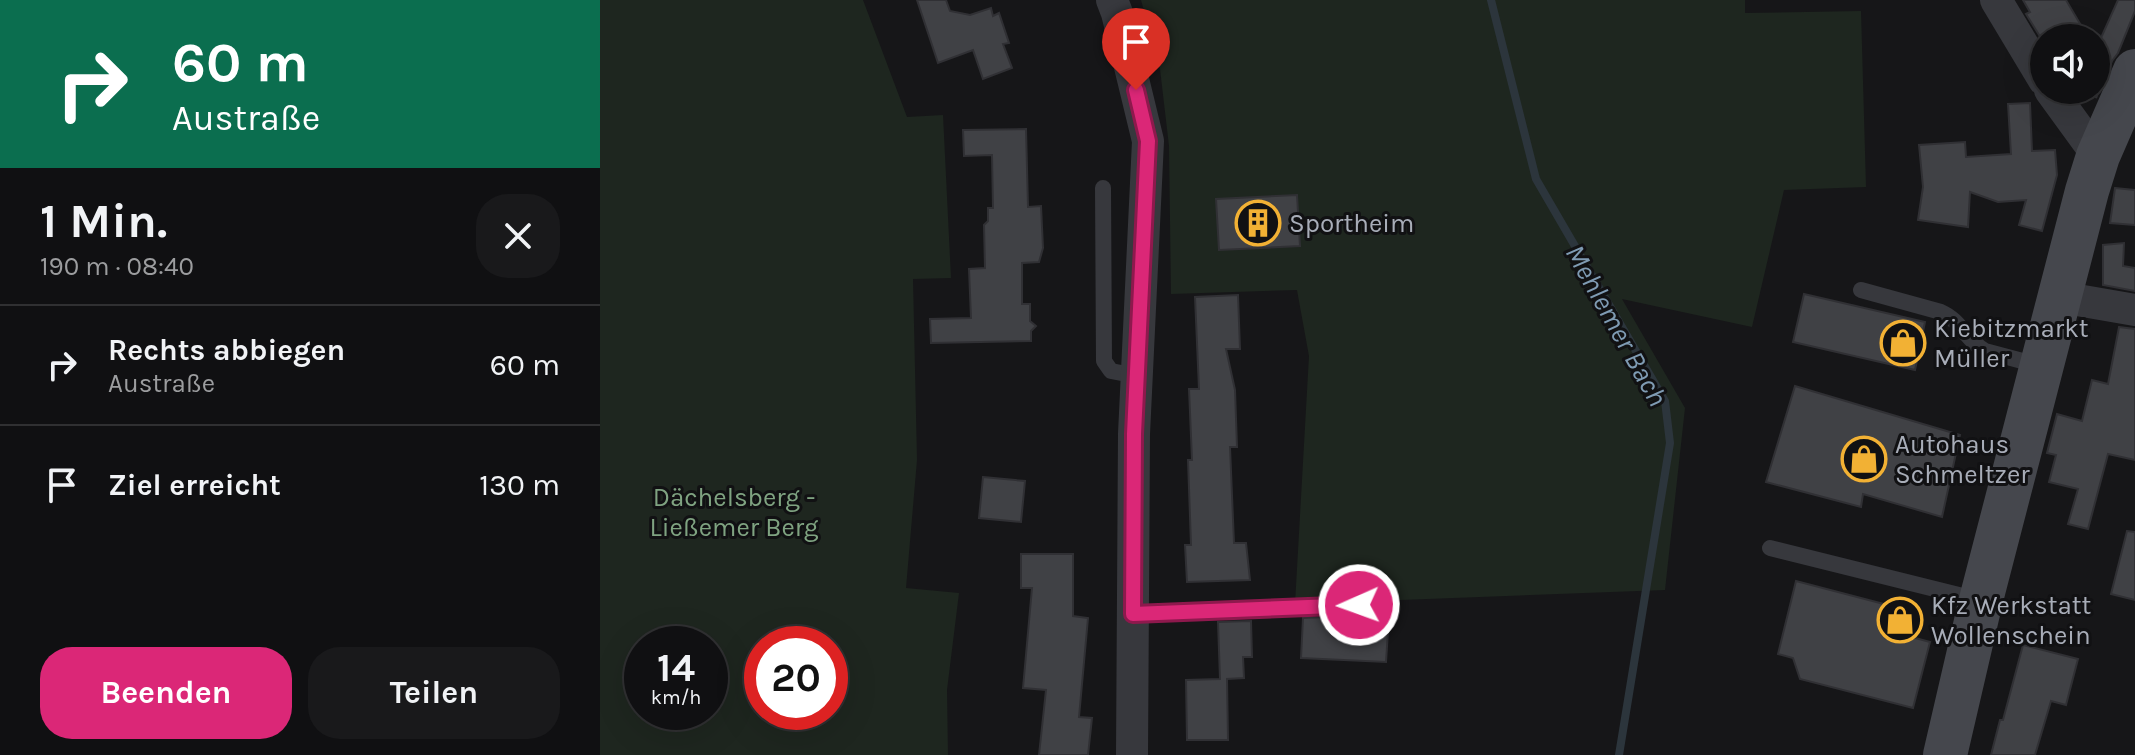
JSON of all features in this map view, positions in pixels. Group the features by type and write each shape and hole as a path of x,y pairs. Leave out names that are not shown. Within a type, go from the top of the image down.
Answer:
{"main road":[{"path":"1945,755 1981,600 2098,156 2135,71"}],"street":[{"path":"1112,0 1148,141 1134,434 1132,755"},
{"path":"1996,0 2030,57"},
{"path":"2060,104 2098,156"},
{"path":"2060,297 2135,310"}],"lane":[{"path":"1103,188 1104,361 1111,371 1137,376"},
{"path":"1861,290 1941,312 1953,318 1985,351 2043,366"},
{"path":"1770,548 1981,600"},
{"path":"1133,614 1377,604"}],"green space":[{"name":"Dächelsberg - Ließemer Berg","path":"600,0 863,0 907,117 943,115 951,278 913,279 917,460 906,588 959,593 947,690 948,755 600,755"},
{"path":"1141,0 1745,0 1745,13 1861,11 1866,187 1784,190 1752,327 1622,299 1685,408 1665,590 1295,604 1309,356 1297,290 1171,294 1169,146 1160,69"}],"building":[{"path":"917,0 946,0 950,11 970,15 991,8 993,16 999,13 1009,43 1003,44 1012,68 983,79 973,50 938,63"},
{"path":"2023,0 2066,0 2080,24 2032,24 2026,14 2030,12"},
{"path":"2118,0 2135,0 2135,11 2110,66 2110,24 2107,24"},
{"path":"2030,103 2032,151 2055,150 2057,175 2042,231 2019,225 2026,200 1998,202 1970,192 1968,227 1918,220 1923,187 1919,145 1965,142 1966,157 2011,154 2008,104"},
{"path":"1026,129 1028,207 1041,206 1043,248 1039,262 1022,263 1022,304 1030,304 1030,321 1036,326 1031,331 1031,341 931,343 930,319 971,318 969,269 985,268 984,225 988,221 988,208 993,208 992,155 964,156 963,130"},
{"path":"2115,188 2135,190 2135,225 2110,223"},
{"name":"Sportheim","path":"1297,195 1300,246 1219,250 1216,199"},
{"path":"2124,243 2123,266 2135,268 2135,291 2103,285 2103,245"},
{"path":"1804,294 1925,322 1915,370 1793,342"},
{"path":"1238,295 1240,349 1226,349 1235,390 1237,447 1230,447 1234,543 1246,543 1250,580 1187,582 1185,545 1191,545 1188,460 1192,460 1189,389 1199,389 1195,297"},
{"path":"2119,327 2135,329 2135,460 2108,454 2088,529 2068,524 2078,489 2049,482 2056,455 2047,453 2057,414 2082,421 2092,380 2108,384"},
{"name":"Autohaus Schmeltzer","path":"1795,386 1960,435 1942,517 1863,494 1861,507 1766,482"},
{"path":"983,477 1025,481 1021,522 979,518"},
{"path":"2127,531 2135,532 2135,600 2111,594"},
{"path":"1021,554 1073,554 1073,616 1088,618 1079,717 1092,718 1088,755 1039,755 1046,690 1023,688 1032,588 1021,588"},
{"path":"1796,581 1903,609 1897,633 1930,642 1913,708 1800,679 1793,658 1778,654"},
{"path":"1389,616 1386,662 1301,658 1303,618"},
{"path":"1251,621 1252,657 1243,657 1244,678 1227,679 1228,740 1187,740 1186,680 1220,679 1218,622"},
{"path":"2023,645 2078,659 2066,705 2051,701 2035,755 1991,755 2000,720 2003,720"}],"waterway":[{"name":"Mehlemer Bach","path":"1491,0 1536,179 1665,401 1670,443 1619,755"}],"place":[{"name":"Sportheim","path":"1258,223"},
{"name":"Kiebitzmarkt Müller","path":"1903,343"},
{"name":"Autohaus Schmeltzer","path":"1864,459"},
{"name":"Kfz Werkstatt Wollenschein","path":"1900,620"}],"route":[{"path":"1136,90 1148,141 1134,434 1133,614 1359,605"}]}
